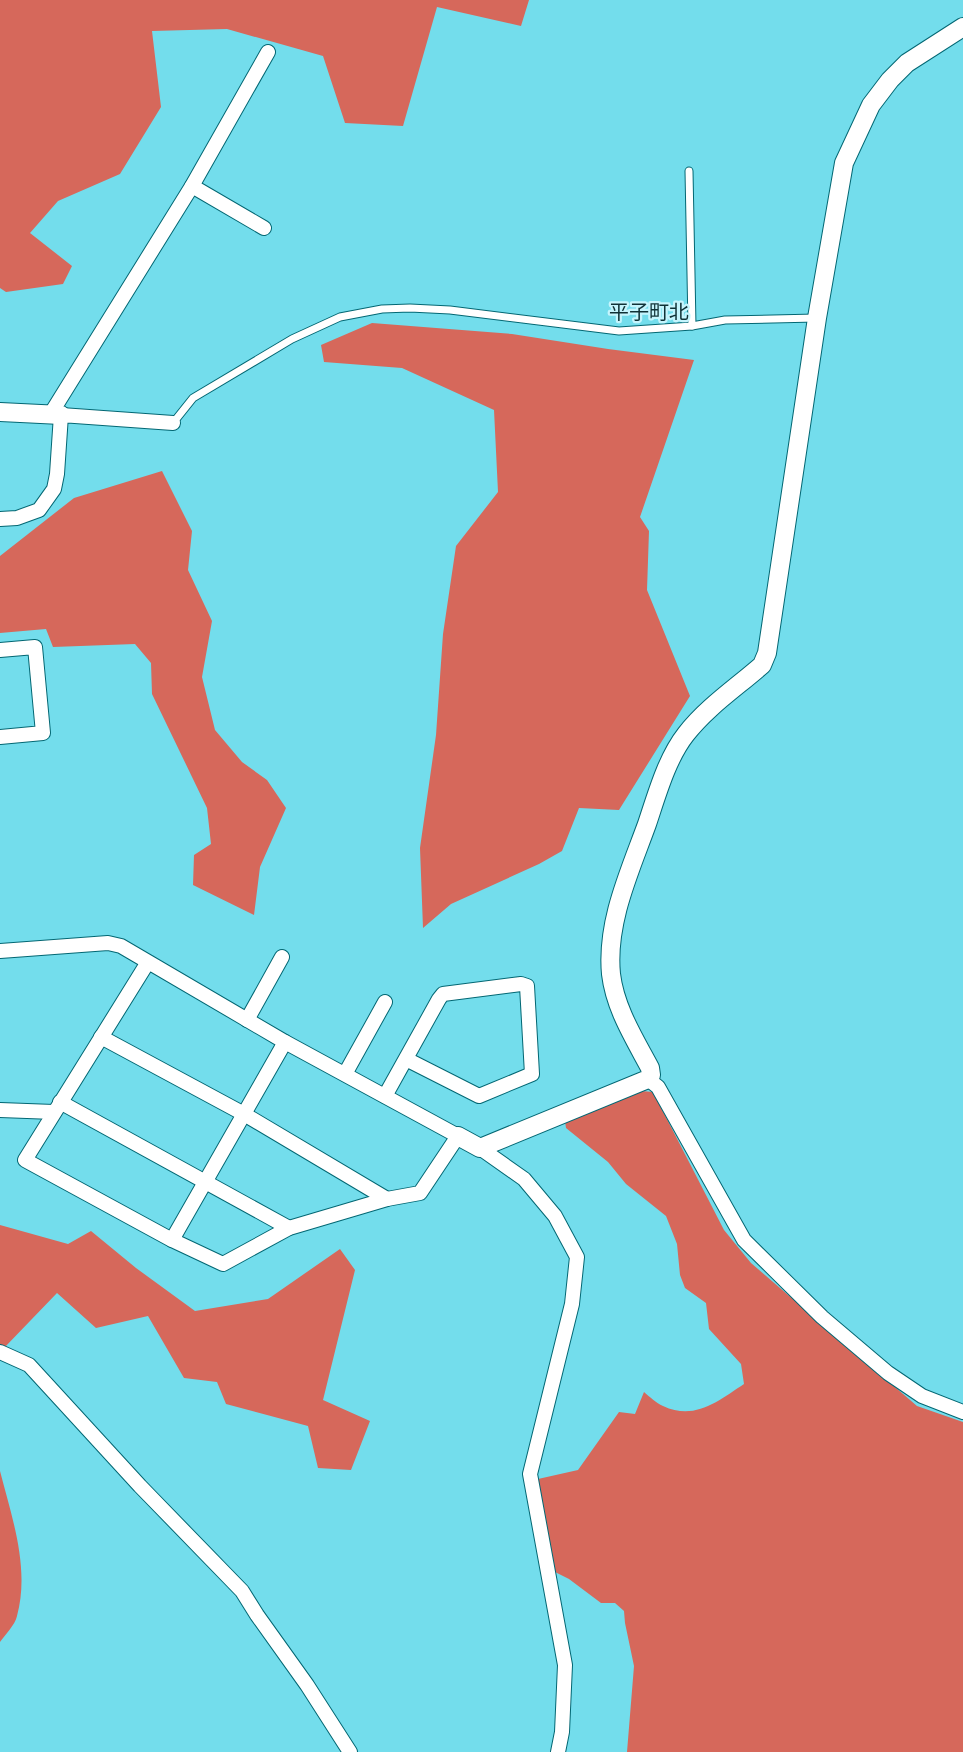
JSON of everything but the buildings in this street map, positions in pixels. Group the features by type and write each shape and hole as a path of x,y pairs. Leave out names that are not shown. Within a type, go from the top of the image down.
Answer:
{"street":[{"path":"480,1148 648,1079 651,1075 650,1068 623,1017 612,975 613,934 617,910 658,788 686,734 703,716 766,660 817,318 844,163 871,105 890,80 908,64 963,27"},
{"path":"0,518 17,518 39,510 54,489 57,474 55,415 192,186 268,52"},
{"path":"192,186 264,228"},
{"path":"0,412 173,423"},
{"path":"0,650 35,647 43,733 0,737"},
{"path":"0,951 108,943 122,946 285,1042 480,1148 524,1179 555,1216 577,1257 572,1304 530,1474 565,1665 562,1732 558,1752"},
{"path":"247,1020 282,957"},
{"path":"148,962 25,1160 172,1240 223,1264 289,1228 387,1199 420,1193 458,1136"},
{"path":"385,1096 406,1059 443,994 521,984 527,986 532,1074 478,1096 406,1059"},
{"path":"345,1074 385,1002"},
{"path":"101,1037 244,1114 387,1199"},
{"path":"172,1240 285,1042"},
{"path":"648,1079 658,1087 744,1240 822,1317 888,1372 922,1396 963,1412"},
{"path":"0,1110 57,1107 289,1228"},
{"path":"0,1352 29,1365 135,1480 242,1591 307,1684 350,1752"}],"lane":[{"path":"689,171 692,326"},
{"path":"173,423 193,398 292,339 340,317 382,309 450,310 619,331 692,326 725,320 817,318"}],"shaded area":[{"path":"0,0 529,0 521,26 437,7 403,126 345,123 323,56 227,29 152,31 161,107 120,174 58,201 30,233 72,266 63,284 6,292 0,288"},
{"path":"372,323 512,334 694,360 640,517 649,531 647,590 690,696 619,810 579,808 562,851 539,864 451,904 423,928 420,848 436,735 443,634 456,546 498,492 494,410 402,368 324,362 321,345"},
{"path":"162,471 192,531 188,570 212,621 202,677 215,730 242,762 267,780 286,808 260,867 254,915 193,885 194,855 211,844 207,808 152,694 151,663 135,644 53,647 46,629 0,633 0,556 74,498"},
{"path":"641,1091 653,1092 724,1230 751,1263 917,1406 963,1422 963,1752 627,1752 634,1666 624,1611 615,1603 601,1603 569,1579 553,1571 538,1479 578,1470 619,1412 635,1414 644,1392 655,1402 663,1406 686,1411 706,1407 744,1384 741,1364 709,1329 706,1303 685,1288 680,1275 677,1244 666,1216 626,1184 608,1162 566,1128 565,1121"},
{"path":"0,1225 68,1244 91,1231 136,1268 195,1311 268,1299 340,1249 355,1270 323,1400 370,1421 351,1470 318,1468 308,1426 226,1404 217,1382 184,1378 148,1316 96,1328 57,1293 4,1348 0,1346"},
{"path":"0,1471 18,1543 22,1580 16,1619 0,1642"}],"district":[{"name":"平子町北","path":"649,312"}]}
